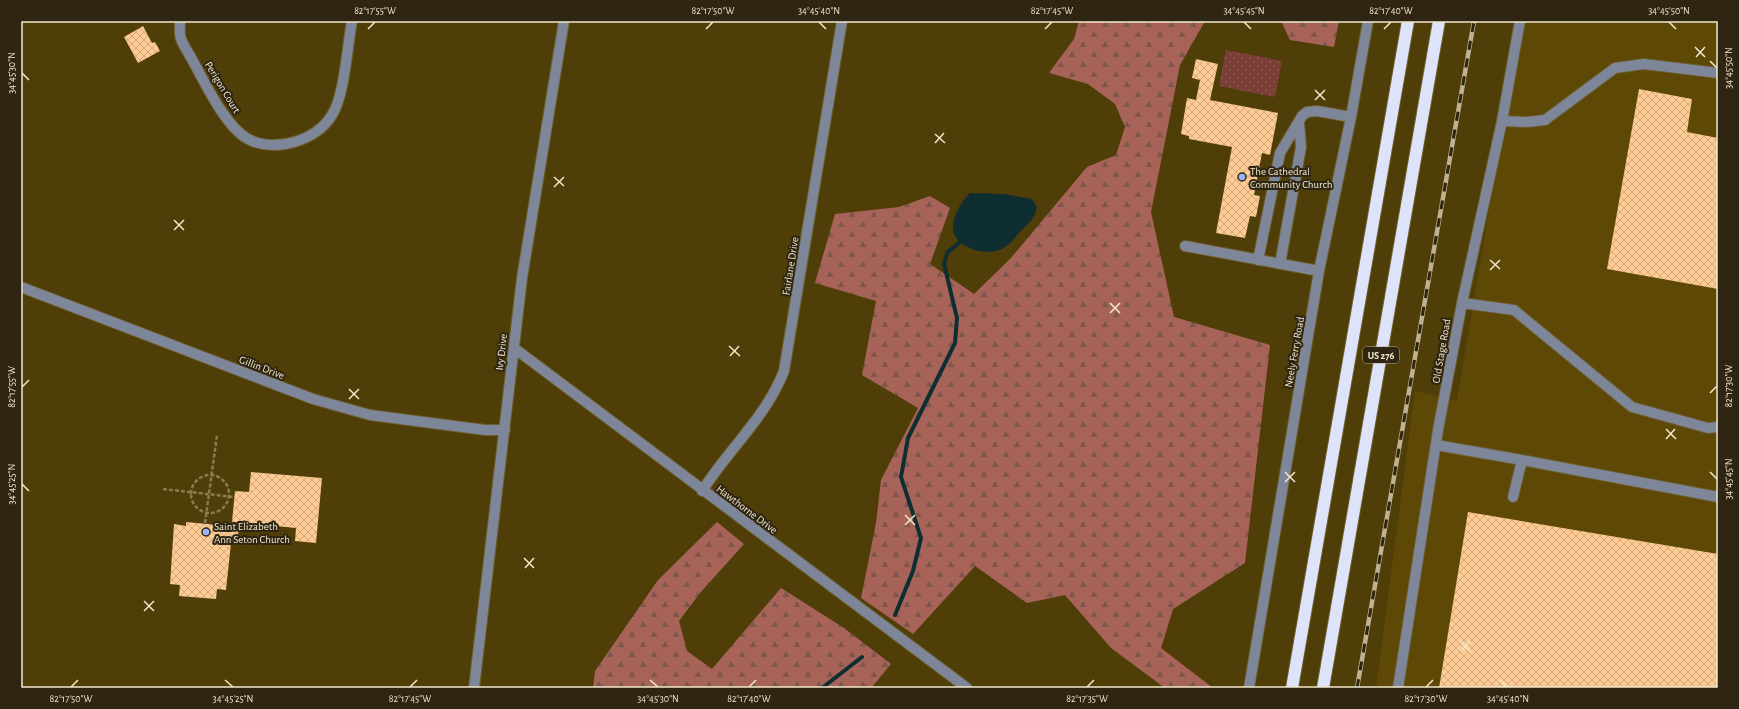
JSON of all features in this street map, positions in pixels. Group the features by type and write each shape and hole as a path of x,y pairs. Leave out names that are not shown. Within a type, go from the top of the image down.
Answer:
{"highway":[{"name":"US 276","path":"1292,688 1408,21"},
{"name":"US 276","path":"1323,688 1439,21"}],"street":[{"name":"Perigon Court","path":"180,21 180,38 214,100 231,124 248,139 266,144 286,144 304,139 320,128 331,116 340,98 352,21"},
{"name":"Ivy Drive","path":"474,688 530,225 564,21"},
{"name":"Fairlane Drive","path":"702,491 714,473 767,406 777,390 784,371 842,21"},
{"name":"Neely Ferry Road","path":"1249,688 1320,271 1351,117 1368,21"},
{"name":"Old Stage Road","path":"1398,688 1436,445 1462,303 1502,121 1520,21"},
{"path":"1502,121 1527,122 1545,120 1615,68 1644,64 1718,73"},
{"path":"1258,260 1280,154 1302,116 1307,112 1317,111 1351,117"},
{"path":"1280,264 1301,147 1299,123"},
{"path":"1185,246 1320,271"},
{"name":"Gillin Drive","path":"21,287 313,399 370,415 485,430 505,430"},
{"path":"1462,303 1514,310 1632,407 1708,428 1718,427"},
{"name":"Hawthorne Drive","path":"514,348 702,491 967,688"},
{"path":"1436,445 1718,497"},
{"path":"1513,497 1522,460"}],"path":[{"path":"205,523 217,435"},
{"path":"212,474 225,482 230,497 229,501 222,509 212,514 206,514 198,510 191,500 190,492 195,482 203,476 212,474"},
{"path":"163,489 234,497"}],"shaded area":[{"path":"1521,21 1718,21 1718,688 1376,688 1415,391 1457,400"},
{"path":"1226,50 1282,61 1275,97 1219,86"}],"green space":[{"path":"1079,21 1205,21 1180,65 1151,212 1174,317 1270,345 1245,563 1173,609 1161,648 1213,688 1165,688 1111,648 1065,595 1027,603 975,566 913,634 861,598 876,523 881,480 918,408 862,375 876,301 815,283 835,214 899,207 930,196 950,208 930,264 974,294 1011,258 1087,167 1116,155 1125,127 1115,104 1088,84 1049,73 1074,39"},
{"path":"1281,21 1339,21 1334,47 1290,40"},
{"path":"717,522 744,544 700,593 679,621 687,651 712,669 781,588 844,628 891,664 871,688 593,688 595,671 658,580"}],"water":[{"path":"970,193 1004,194 1032,199 1037,207 1031,221 1007,246 992,252 977,251 963,245 954,234 953,229 954,218 963,201"}],"building":[{"path":"143,26 152,43 155,42 160,51 138,63 124,37"},
{"name":"The Cathedral Community Church","path":"1196,59 1218,64 1210,100 1278,113 1270,155 1262,153 1254,195 1260,196 1256,217 1250,216 1245,238 1216,233 1232,147 1189,139 1189,136 1181,134 1187,98 1196,100 1200,80 1192,78"},
{"path":"1639,89 1692,99 1687,132 1718,138 1718,289 1607,269"},
{"path":"251,472 322,478 316,543 295,541 296,528 232,522 235,491 249,492"},
{"path":"1468,512 1718,554 1718,688 1439,688"},
{"path":"186,522 239,527 237,544 231,543 226,590 217,589 216,599 179,596 180,585 170,584 174,524 186,526"}],"waterway":[{"path":"895,615 913,571 921,538 901,477 908,438 955,343 957,318 944,264 947,253 960,242"},
{"path":"822,688 862,657"}],"railway":[{"path":"1357,688 1474,21"}],"place":[{"name":"The Cathedral Community Church","path":"1242,177"},
{"name":"Saint Elizabeth Ann Seton Church","path":"206,532"}]}
